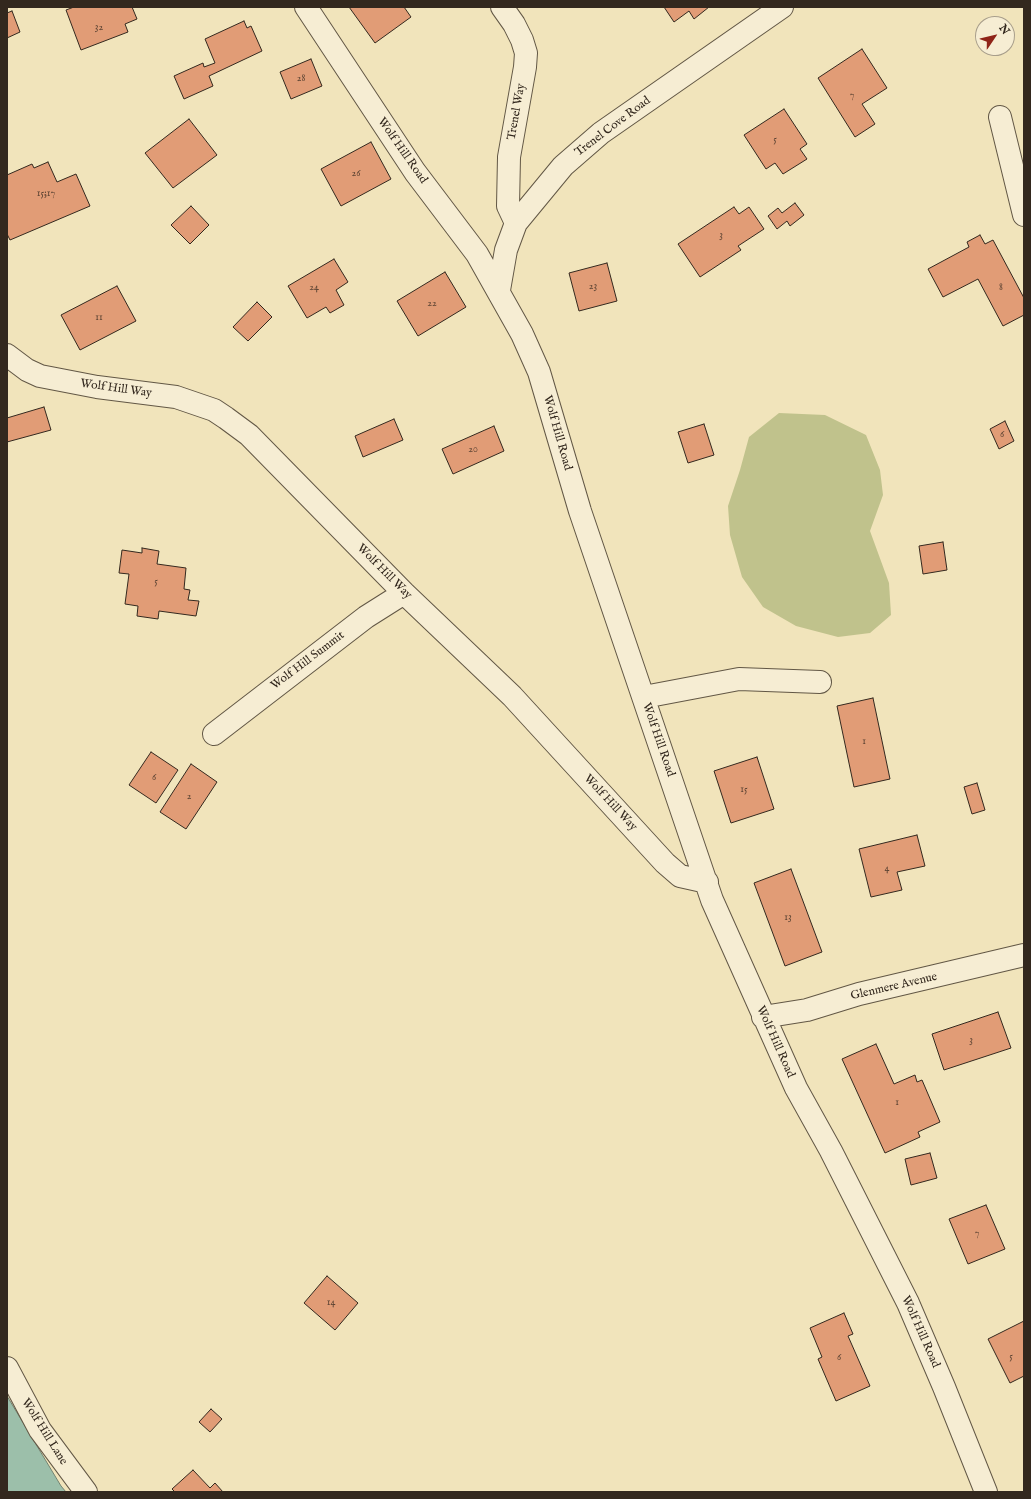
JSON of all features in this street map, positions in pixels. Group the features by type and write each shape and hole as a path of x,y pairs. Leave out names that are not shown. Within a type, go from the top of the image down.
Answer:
{"street":[{"name":"Wolf Hill Road","path":"306,7 415,172 478,254 522,334 539,372 580,511 721,921 796,1088 835,1157 908,1303 944,1387 986,1492"},
{"name":"Trenel Way","path":"502,7 514,24 522,40 526,53 509,157 508,206 516,223"},
{"name":"Trenel Cove Road","path":"499,290 506,250 516,223 563,166 601,134 782,7"},
{"path":"1000,117 1024,215"},
{"name":"Wolf Hill Way","path":"7,355 26,370 40,376 97,387 176,397 214,410 248,436 404,593 512,696 665,863 680,876 707,882"},
{"name":"Wolf Hill Summit","path":"214,734 366,617 404,593"},
{"path":"644,697 739,679 820,682"},
{"name":"Glenmere Avenue","path":"763,1017 807,1010 859,994 1024,955"},
{"name":"Wolf Hill Lane","path":"7,1368 40,1430 86,1492"}],"shaded area":[{"path":"779,413 825,415 866,435 880,470 883,495 870,531 889,583 891,615 870,633 838,637 796,626 763,607 742,577 730,535 728,506 749,437"},
{"path":"7,1396 61,1486 66,1492 7,1492"}],"building":[{"path":"74,7 132,7 137,19 125,24 128,32 81,50 66,10"},
{"path":"349,7 404,7 411,17 375,43"},
{"path":"664,7 709,7 694,19 689,11 674,22"},
{"path":"12,11 20,32 7,38 7,13"},
{"path":"244,21 247,28 251,26 262,51 209,76 213,86 184,99 174,76 203,63 204,67 215,63 205,39"},
{"path":"862,49 887,88 862,104 875,124 855,137 818,78"},
{"path":"311,59 322,86 291,99 280,72"},
{"path":"784,109 807,144 800,149 807,159 783,174 775,163 766,169 744,135"},
{"path":"189,119 217,155 173,188 145,153"},
{"path":"371,142 391,179 341,206 321,169"},
{"path":"48,162 57,182 76,174 90,206 10,240 7,234 7,175 32,164 34,168"},
{"path":"795,203 804,215 790,226 787,221 777,229 768,216 778,208 782,213"},
{"path":"191,206 209,225 190,244 171,225"},
{"path":"734,207 739,214 749,207 764,229 738,246 741,250 700,277 678,244"},
{"path":"980,235 985,244 993,240 1024,298 1024,315 1003,326 978,279 943,297 928,269 969,247 967,242"},
{"path":"334,259 348,282 336,290 344,305 330,313 326,307 307,318 288,286"},
{"path":"607,263 617,301 579,311 569,273"},
{"path":"445,272 466,307 418,336 397,301"},
{"path":"117,286 136,321 80,350 61,315"},
{"path":"257,302 272,317 248,341 233,327"},
{"path":"44,407 51,430 7,442 7,418"},
{"path":"394,419 403,440 363,457 355,436"},
{"path":"1005,421 1014,441 999,449 990,429"},
{"path":"704,424 714,455 688,463 678,432"},
{"path":"494,426 504,451 453,474 442,449"},
{"path":"943,542 947,570 923,574 919,546"},
{"path":"142,548 159,551 157,564 186,568 184,589 190,590 188,600 199,601 196,616 159,611 158,619 137,616 138,606 125,604 129,574 119,573 122,550 142,553"},
{"path":"873,698 890,779 854,787 837,706"},
{"path":"151,752 178,770 156,803 129,785"},
{"path":"757,757 774,809 731,823 714,771"},
{"path":"191,764 217,782 186,829 160,812"},
{"path":"977,783 985,810 972,814 964,787"},
{"path":"917,835 925,866 897,872 902,890 871,897 859,849"},
{"path":"791,869 822,952 785,966 754,883"},
{"path":"998,1012 1011,1048 944,1070 932,1034"},
{"path":"876,1044 894,1084 915,1075 917,1082 922,1080 940,1122 918,1132 920,1137 885,1153 842,1059"},
{"path":"930,1153 937,1178 911,1185 905,1159"},
{"path":"986,1205 1005,1249 968,1264 949,1219"},
{"path":"327,1276 358,1303 335,1330 304,1303"},
{"path":"844,1313 853,1334 848,1336 870,1386 836,1401 818,1359 822,1357 810,1328"},
{"path":"1024,1321 1024,1376 1010,1383 988,1339"},
{"path":"211,1409 222,1419 210,1432 199,1422"},
{"path":"193,1470 210,1488 215,1483 223,1492 175,1492 172,1489"}]}
